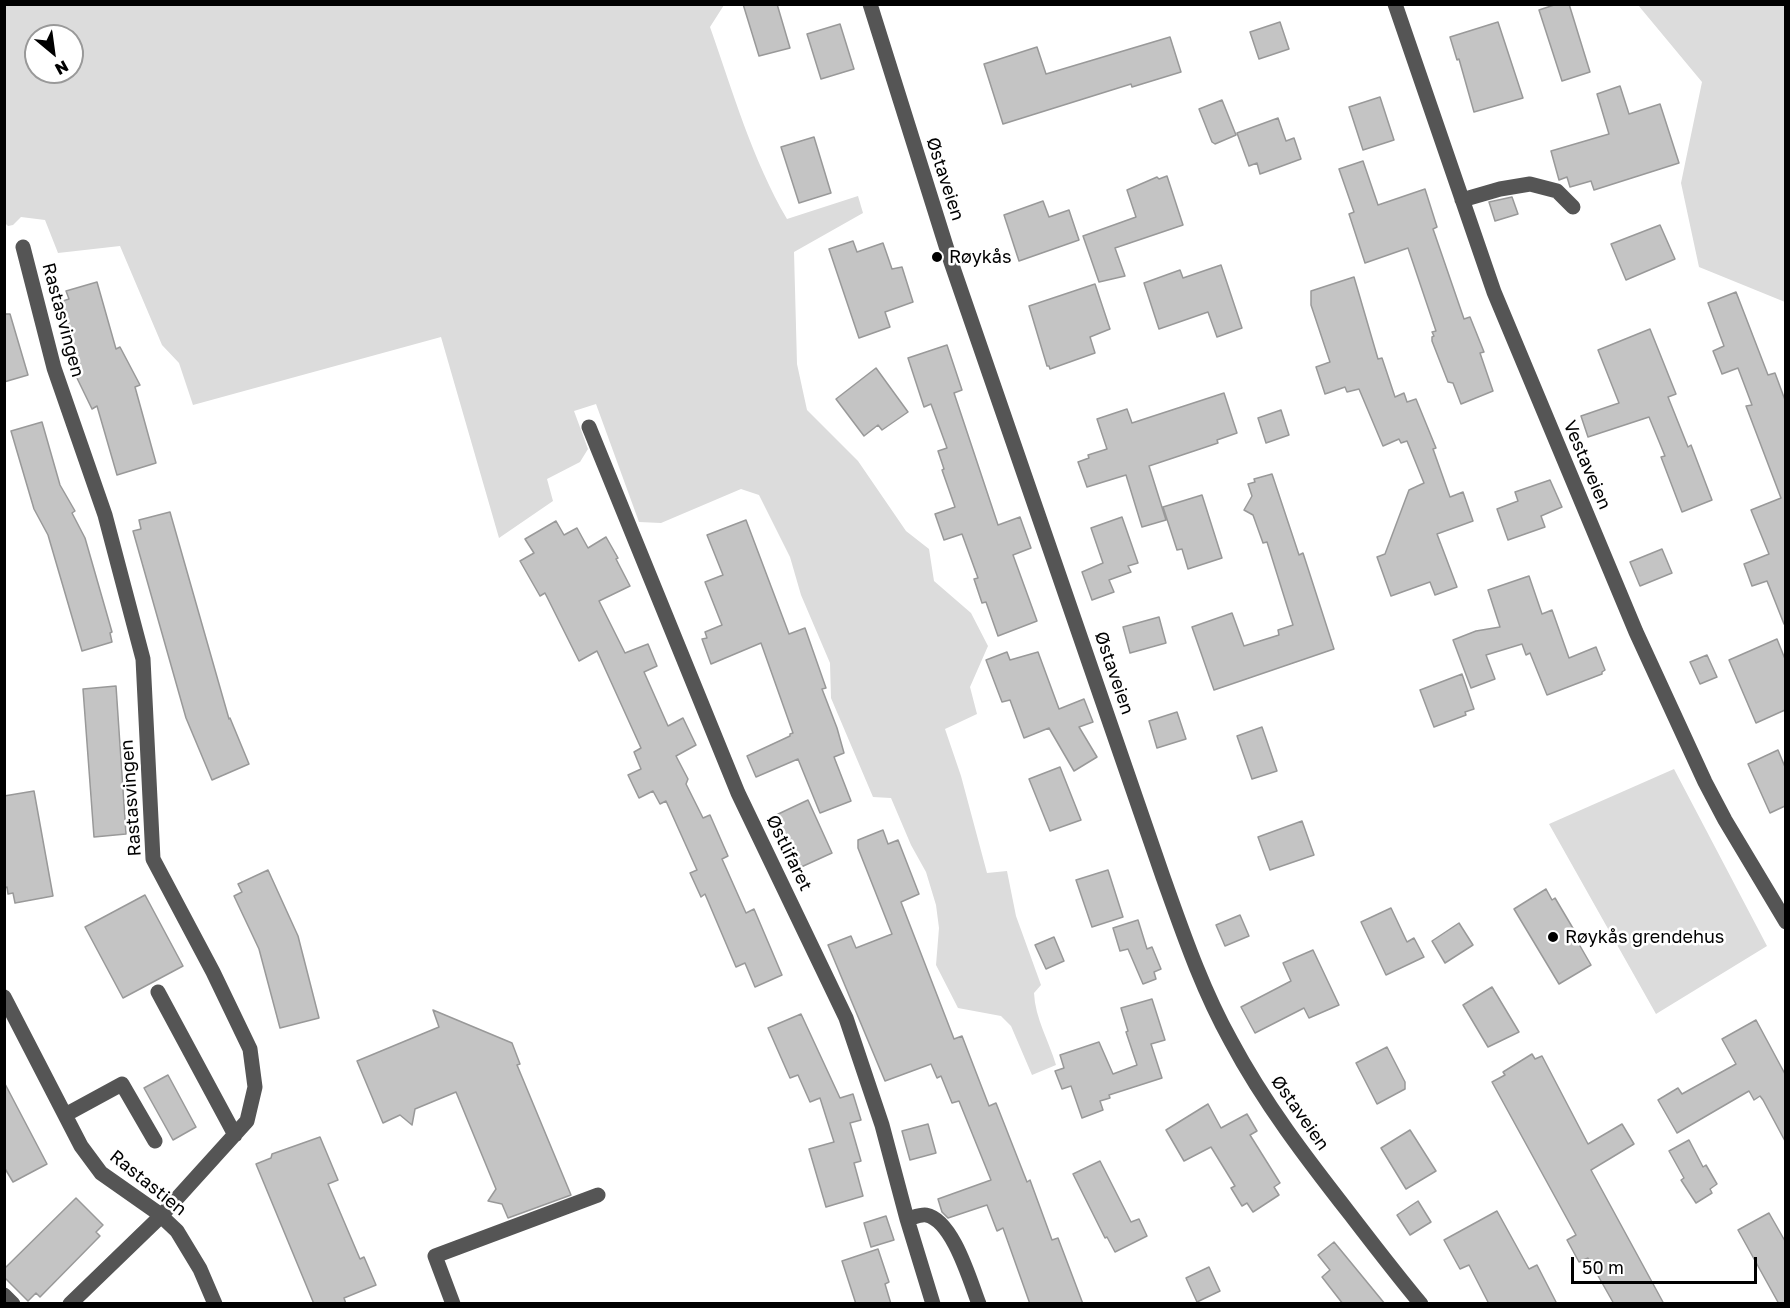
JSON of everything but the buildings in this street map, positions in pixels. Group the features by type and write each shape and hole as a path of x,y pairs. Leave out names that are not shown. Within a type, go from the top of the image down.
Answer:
{"street":[{"name":"Østaveien","path":"870,4 951,262 1166,886 1199,974 1230,1039 1276,1116 1421,1304"},
{"name":"Vestaveien","path":"1395,4 1507,326 1682,735 1725,820 1785,922"},
{"path":"1462,200 1500,189 1530,184 1557,191 1573,207"},
{"name":"Rastasvingen","path":"23,247 54,368 105,515 143,659 153,859 213,972 250,1049 255,1087 247,1121 161,1216 70,1304"},
{"name":"Østlifaret","path":"589,427 738,793 846,1018 882,1125 933,1304"},
{"path":"158,992 235,1135"},
{"name":"Rastastien","path":"4,997 81,1146 101,1173 161,1216 177,1231 200,1269 215,1304"},
{"path":"65,1115 122,1084 155,1141"},
{"path":"453,1304 435,1256 598,1195"},
{"path":"907,1219 926,1215 941,1223 957,1248 979,1304"},
{"path":"4,1295 13,1304"}],"shaded area":[{"path":"4,5 724,5 710,27 753,149 787,219 858,196 863,213 794,252 797,364 807,410 858,461 906,531 929,549 934,581 971,613 988,646 970,687 977,714 945,729 961,776 987,873 1007,871 1016,916 1041,985 1034,993 1037,1011 1056,1065 1032,1075 1011,1026 1001,1016 958,1008 936,965 939,928 936,905 926,872 911,845 891,798 873,797 831,698 830,663 801,595 790,557 759,495 741,489 661,523 639,522 596,404 574,411 588,449 580,462 547,479 553,501 499,538 441,337 193,405 179,363 162,345 120,246 58,253 45,220 21,217 13,225 8,226 5,223"},
{"path":"1638,5 1785,5 1785,302 1699,267 1681,183 1702,82"},
{"path":"1674,769 1767,946 1656,1014 1549,824"}],"place":[{"name":"Røykås","path":"937,257"},
{"name":"Røykås grendehus","path":"1553,937"}]}
